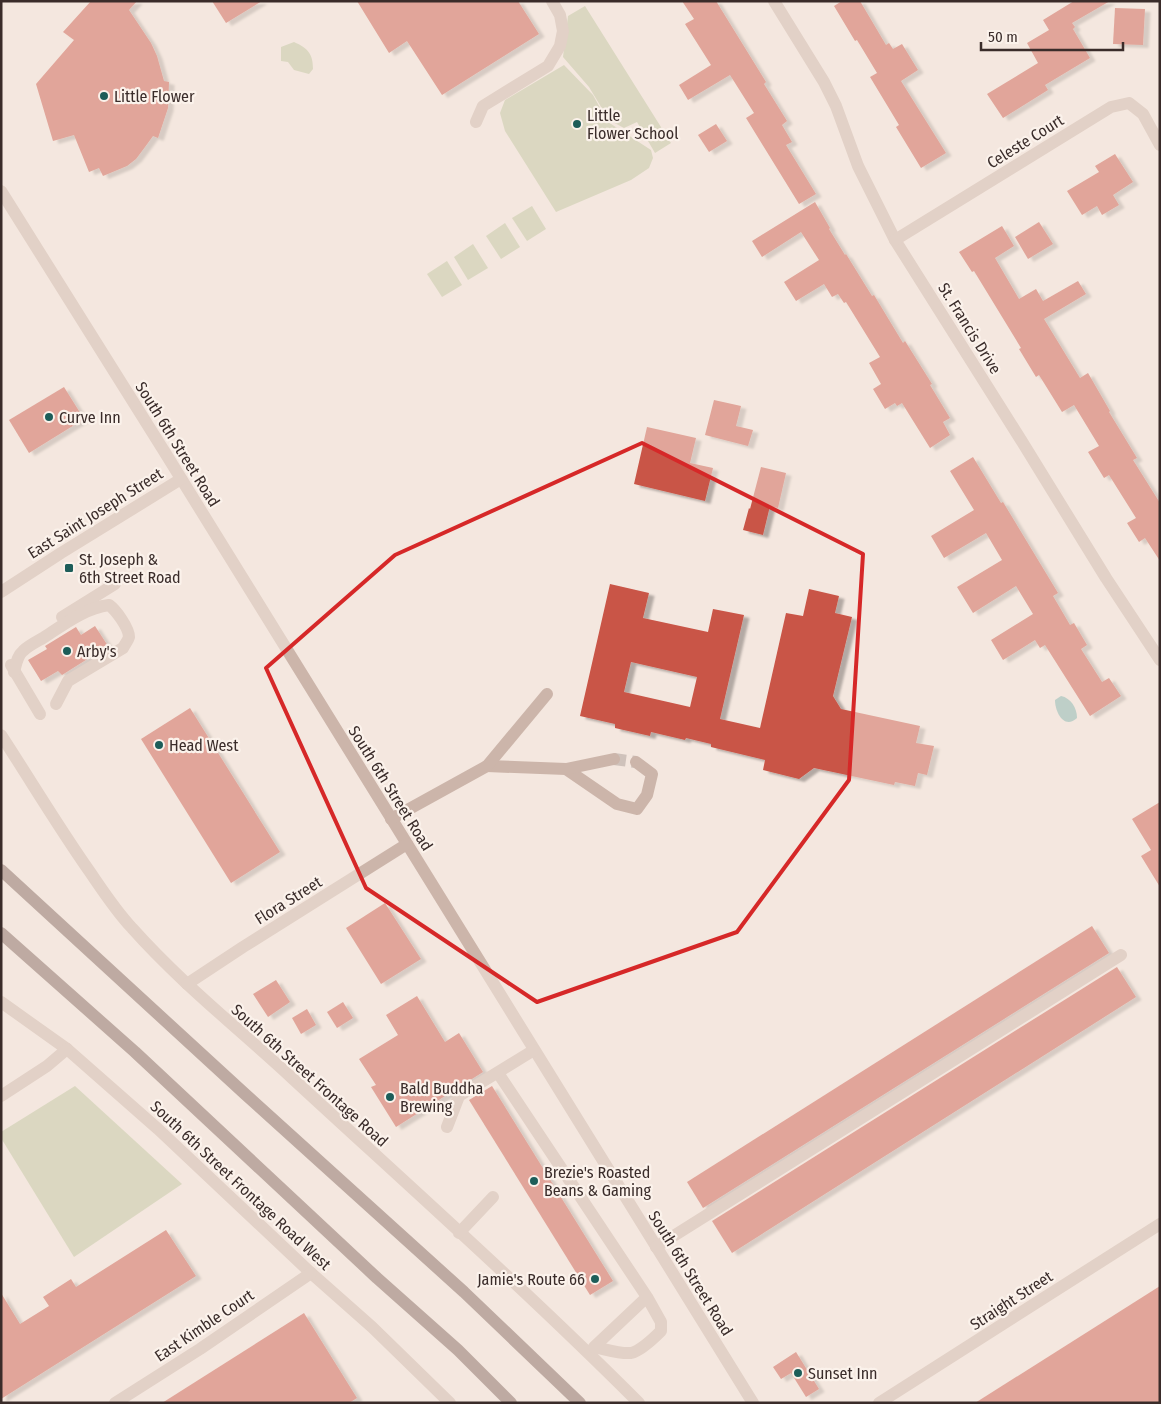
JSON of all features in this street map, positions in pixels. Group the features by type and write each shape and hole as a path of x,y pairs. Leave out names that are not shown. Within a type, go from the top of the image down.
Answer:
{"main road":[{"path":"1,870 464,1292 580,1403"},
{"path":"1,933 135,1052 377,1278 458,1350 511,1403"}],"street":[{"path":"476,122 483,106 548,66 560,46 562,31 560,16 552,1"},
{"name":"St. Francis Drive","path":"774,1 824,82 836,106 858,166 895,240 1106,578 1160,660"},
{"name":"Celeste Court","path":"895,240 1111,107 1129,103 1143,114 1160,146"},
{"name":"South 6th Street Road","path":"1,191 751,1402"},
{"name":"East Saint Joseph Street","path":"1,592 61,552 181,479"},
{"path":"40,714 10,664 11,656 19,644 115,584"},
{"path":"14,672 18,657 22,651 76,618 100,606 109,605 114,609 127,629 128,641 123,648 68,682 56,704"},
{"path":"391,819 487,766 547,694"},
{"name":"South 6th Street Frontage Road","path":"1,735 76,852 130,926 223,1018 279,1066 459,1232 591,1349 639,1403"},
{"path":"487,766 566,769 614,759"},
{"path":"566,769 618,804 637,809 646,795 652,774 636,762"},
{"name":"Flora Street","path":"187,984 407,844"},
{"path":"656,1247 1121,955"},
{"name":"South 6th Street Frontage Road West","path":"1,1002 67,1049 158,1129 311,1273 372,1327 450,1403"},
{"path":"1,1096 47,1066 67,1049"},
{"path":"447,1127 460,1096 534,1050"},
{"path":"498,1073 647,1297 661,1322 661,1331 650,1342 632,1353 591,1349"},
{"path":"459,1232 493,1197"},
{"name":"Straight Street","path":"879,1403 1160,1224"},
{"name":"East Kimble Court","path":"115,1403 311,1273"},
{"path":"591,1349 647,1297"}],"highlighted area":[{"path":"642,443 863,554 849,780 737,932 537,1002 366,888 266,668 395,555"}],"green space":[{"path":"585,6 671,143 655,153 637,122 624,128 609,120 589,87 563,57 568,16"},
{"path":"294,42 306,49 311,55 313,69 309,74 294,70 288,62 281,61 281,47"},
{"path":"564,65 593,95 608,122 651,150 653,158 649,168 631,180 556,212 505,131 500,113 505,100"},
{"path":"532,206 546,229 527,241 512,218"},
{"path":"505,223 520,247 501,259 486,236"},
{"path":"473,244 488,268 468,280 454,257"},
{"path":"447,261 462,285 442,297 427,274"},
{"path":"75,1086 182,1184 74,1257 1,1138 1,1132"}],"water":[{"path":"1061,696 1068,699 1075,707 1077,718 1072,721 1064,721 1057,710 1055,700"}],"building":[{"name":"Little Flower","path":"91,1 137,1 129,10 151,43 164,81 169,82 168,108 158,138 153,136 136,159 127,166 103,176 99,168 89,172 74,135 53,141 36,84 74,40 63,32"},
{"path":"212,1 262,1 226,23"},
{"path":"357,1 518,1 539,34 442,95 407,41 389,53"},
{"path":"682,1 716,1 766,82 764,84 787,121 782,125 792,142 786,145 816,194 799,204 746,118 754,113 730,75 688,100 679,85 711,65 685,24 694,19"},
{"path":"842,1 860,1 886,45 889,43 893,49 902,44 918,70 901,81 946,153 921,168 896,127 899,125 870,77 877,73 834,6"},
{"path":"1074,1 1110,1 1072,23 1075,27 1073,29 1090,58 1045,85 1048,90 1003,118 987,94 1038,63 1027,43 1049,30 1043,20"},
{"path":"1115,8 1145,9 1143,45 1113,44"},
{"path":"716,124 727,141 709,152 698,135"},
{"path":"1115,154 1133,182 1113,195 1119,205 1102,215 1097,206 1082,215 1067,191 1099,172 1095,166"},
{"path":"815,202 845,255 872,296 874,295 903,343 905,341 932,384 930,385 950,418 943,422 950,435 930,448 902,403 897,406 895,403 885,409 873,389 881,384 869,363 880,357 846,302 844,303 838,294 832,297 824,284 796,301 784,282 819,260 801,232 762,257 752,241"},
{"path":"1039,222 1053,244 1028,259 1015,237"},
{"path":"1002,226 1014,246 995,258 1019,299 1036,289 1043,301 1078,281 1086,294 1044,319 1080,378 1088,373 1137,458 1133,460 1160,503 1160,561 1145,538 1139,542 1127,523 1136,518 1109,475 1104,478 1088,452 1099,446 1074,405 1062,412 1039,375 1036,377 1019,349 1021,348 974,271 972,272 959,252"},
{"path":"64,387 84,419 29,453 9,420"},
{"path":"714,400 741,406 736,426 753,430 748,446 705,435"},
{"path":"647,427 696,438 690,463 713,468 705,501 634,484"},
{"path":"973,457 1001,503 1003,502 1058,593 1053,596 1070,625 1074,623 1087,645 1081,649 1102,682 1109,678 1121,696 1090,716 1045,645 1040,648 1035,640 1003,660 991,640 1033,614 1016,586 973,613 957,587 1002,560 986,533 944,558 931,536 974,510 950,471"},
{"path":"761,467 786,473 778,508 770,506 763,535 743,530"},
{"path":"610,584 649,593 643,618 708,632 713,609 744,615 720,719 760,728 786,613 803,616 809,589 839,596 835,613 852,617 833,696 841,709 920,726 916,743 934,746 927,775 918,773 915,786 895,782 894,785 814,768 799,779 763,770 765,760 711,747 711,744 651,732 650,736 615,728 615,724 580,716","holes":["631,662 697,677 690,707 624,692"]},
{"path":"95,626 108,646 62,675 58,671 41,681 28,660 47,649 45,646 76,627 81,635"},
{"path":"190,708 280,852 231,883 141,739"},
{"path":"1160,802 1160,887 1141,856 1151,850 1132,819"},
{"path":"385,903 421,959 381,984 346,928"},
{"path":"1092,926 1109,953 703,1208 687,1182"},
{"path":"1117,967 1136,997 732,1253 712,1221"},
{"path":"276,980 290,1002 268,1017 253,994"},
{"path":"417,996 445,1042 459,1033 483,1072 396,1127 371,1087 376,1085 359,1059 398,1035 386,1015"},
{"path":"343,1002 353,1018 337,1028 327,1012"},
{"path":"307,1009 316,1025 301,1034 292,1018"},
{"path":"492,1086 613,1281 590,1295 469,1100"},
{"path":"166,1230 196,1276 1,1399 1,1293 20,1324 49,1306 43,1297 71,1279 76,1287"},
{"path":"1160,1286 1160,1403 975,1403"},
{"path":"304,1313 357,1398 349,1403 162,1403"},
{"path":"796,1352 819,1389 806,1397 791,1373 781,1379 773,1367"}],"tunnel":[{"path":"614,759 636,762"}],"place":[{"name":"Little Flower","path":"104,96"},
{"name":"Little Flower School","path":"577,124"},
{"name":"Curve Inn","path":"49,417"},
{"name":"St. Joseph & 6th Street Road","path":"69,568"},
{"name":"Arby's","path":"67,651"},
{"name":"Head West","path":"159,745"},
{"name":"Bald Buddha Brewing","path":"390,1097"},
{"name":"Brezie's Roasted Beans & Gaming","path":"534,1181"},
{"name":"Jamie's Route 66","path":"595,1279"},
{"name":"Sunset Inn","path":"798,1373"}]}
